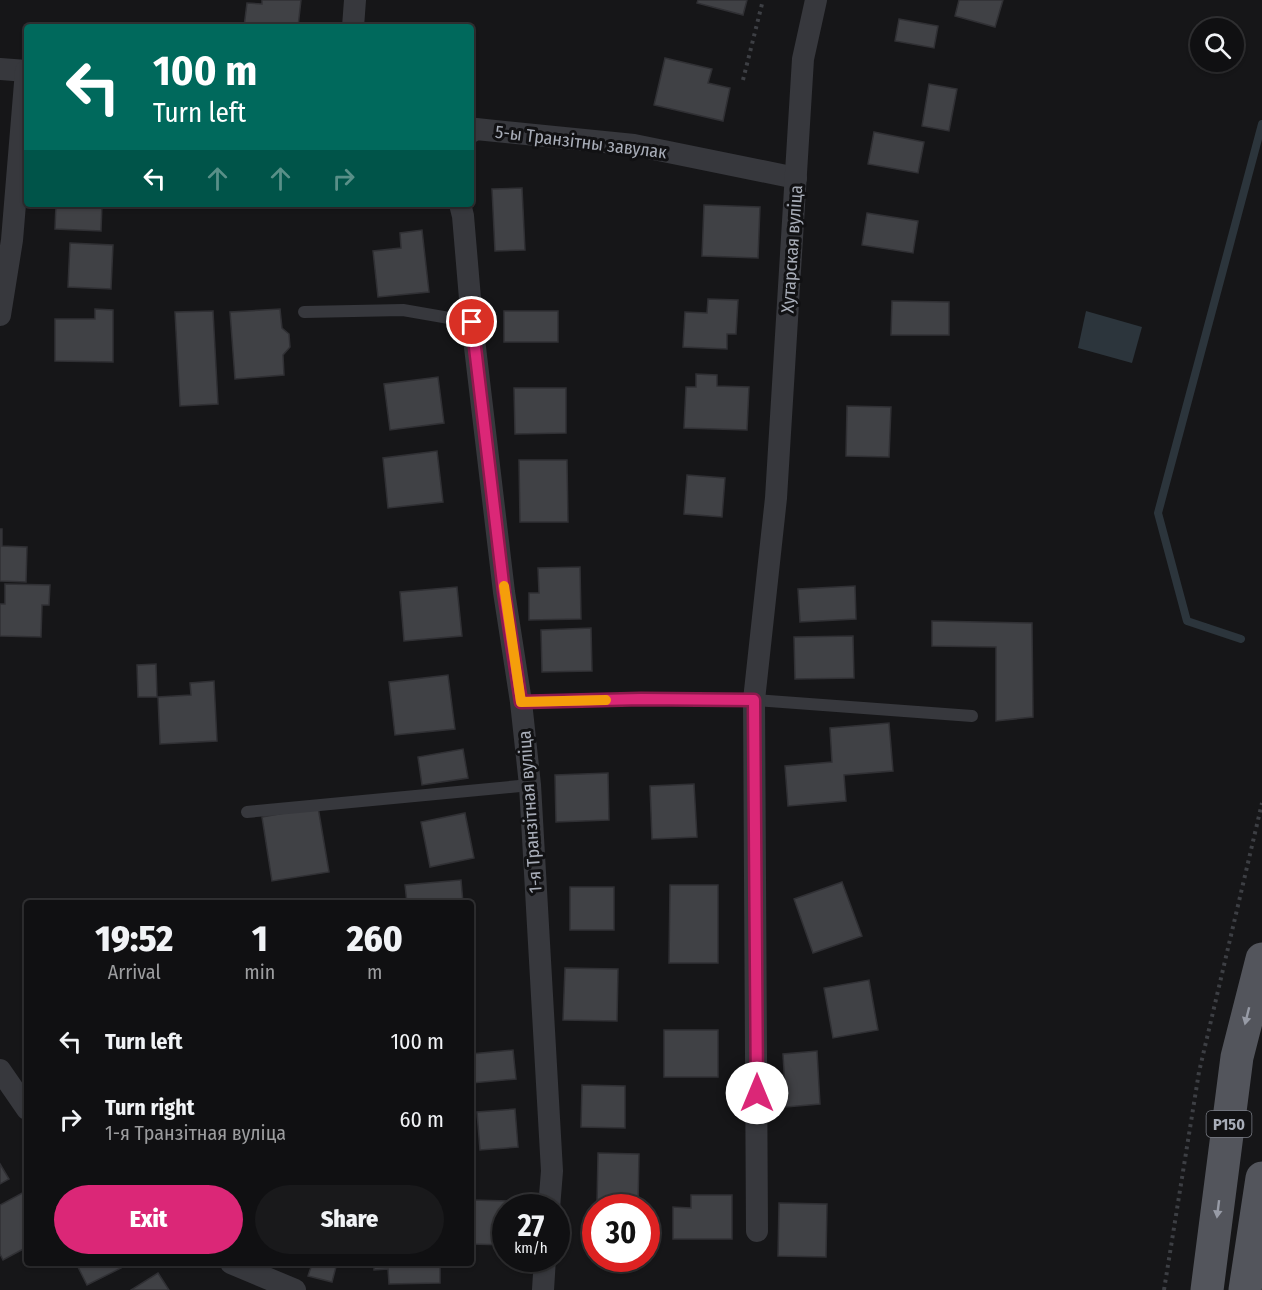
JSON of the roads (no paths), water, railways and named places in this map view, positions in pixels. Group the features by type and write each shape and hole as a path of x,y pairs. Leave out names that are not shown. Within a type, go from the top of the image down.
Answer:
{"main road":[{"name":"Р150","path":"1207,1290 1237,1057 1262,960"},
{"path":"1245,1290 1262,1178"}],"street":[{"path":"353,24 355,0"},
{"name":"Хутарская вуліца","path":"754,700 776,498 803,59 816,0"},
{"path":"0,69 24,71"},
{"path":"0,315 12,240 24,105"},
{"name":"5-ы Транзітны завулак","path":"474,130 634,144 796,178"},
{"name":"1-я Транзітная вуліца","path":"461,207 504,592 521,702 530,785 552,1171 550,1194"},
{"path":"754,700 757,1231"},
{"path":"0,1070 24,1105"},
{"path":"238,1266 295,1290"},
{"path":"543,1290 544,1272"}],"lane":[{"path":"304,312 404,310 472,322"},
{"path":"521,702 641,699 754,700 972,716"},
{"path":"247,812 530,785"}],"waterway":[{"path":"1241,639 1187,621 1158,513 1262,124"}]}
